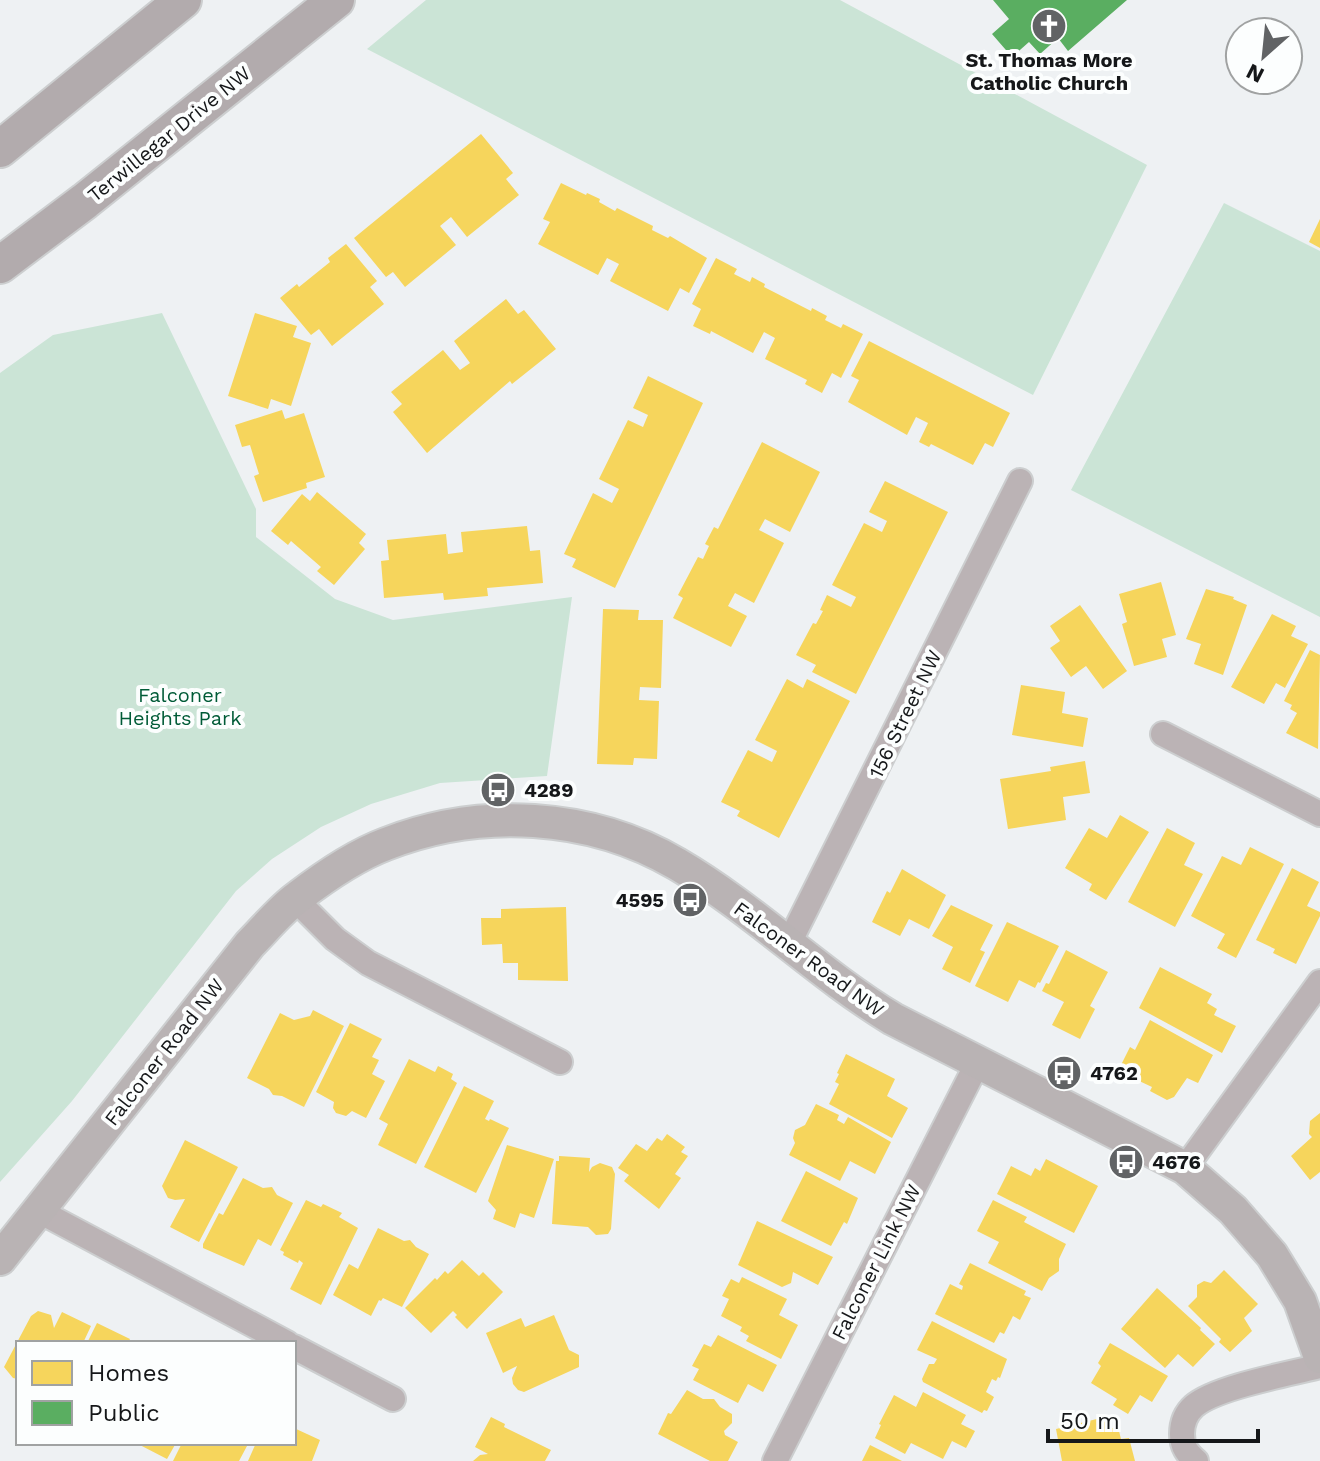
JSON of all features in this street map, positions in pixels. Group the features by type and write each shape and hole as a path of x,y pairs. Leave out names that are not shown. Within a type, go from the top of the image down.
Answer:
{"main road":[{"path":"0,149 183,0"},
{"name":"Terwillegar Drive NW","path":"0,265 336,0"}],"street":[{"name":"156 Street NW","path":"788,945 1020,481"},
{"path":"1163,734 1320,814"},
{"name":"Falconer Road NW","path":"0,1259 250,944 295,899 335,870 384,844 426,832 498,822 575,824 614,834 676,863 851,994 977,1064 1185,1168 1233,1210 1272,1255 1300,1301 1320,1357"},
{"path":"295,899 335,939 368,963 560,1062"},
{"path":"1185,1168 1320,982"},
{"name":"Falconer Link NW","path":"775,1461 977,1064"},
{"path":"39,1211 283,1341"},
{"path":"296,1348 393,1399"},
{"path":"1196,1461 1184,1449 1182,1435 1183,1418 1195,1405 1226,1391 1320,1366"}],"green space":[{"path":"426,0 840,0 1147,165 1033,395 367,49"},
{"path":"1224,203 1320,251 1320,617 1071,490"},
{"name":"Falconer Heights Park","path":"162,313 256,509 256,537 335,599 393,620 572,597 547,776 440,783 371,804 321,827 272,859 236,891 72,1101 0,1182 0,373 53,335"}],"building: Homes":[{"path":"481,134 513,173 506,179 519,195 467,237 451,217 440,226 456,245 405,287 393,272 386,277 354,238"},
{"path":"561,183 600,199 599,202 615,211 617,208 653,226 652,230 668,238 670,236 707,258 689,293 680,288 668,311 610,281 619,264 607,258 598,275 538,244 550,222 543,219"},
{"path":"1320,219 1320,248 1309,242"},
{"path":"346,244 377,281 370,287 384,304 332,346 319,329 311,335 280,298 330,262 328,258"},
{"path":"716,258 737,269 734,274 750,282 752,277 765,284 764,287 827,316 825,320 841,328 843,324 863,334 841,378 832,373 822,393 805,384 807,380 765,359 775,338 764,332 753,353 711,331 710,334 693,326 701,309 692,304"},
{"path":"506,299 518,314 524,310 556,349 512,384 510,381 427,453 393,412 402,404 391,392 443,350 460,370 470,363 454,341"},
{"path":"255,313 297,326 293,337 311,343 291,406 271,399 268,409 228,396"},
{"path":"869,341 1010,413 993,447 985,443 973,465 931,444 929,447 919,442 928,423 916,417 907,435 848,402 859,380 851,376"},
{"path":"648,376 703,403 615,588 572,567 576,559 564,554 593,493 612,503 619,489 599,479 628,420 643,427 648,415 633,408"},
{"path":"282,410 285,419 304,413 325,477 306,483 307,488 263,502 254,476 259,474 250,445 242,447 235,425"},
{"path":"762,442 820,472 790,532 765,519 759,530 784,543 754,603 735,593 728,606 747,616 731,647 673,618 683,598 678,595 698,557 703,559 709,546 705,544 714,527 718,529"},
{"path":"885,481 948,512 856,694 812,672 816,665 796,655 823,611 820,610 827,595 851,607 856,597 832,585 864,523 882,532 887,521 869,512"},
{"path":"317,492 366,534 359,543 365,549 334,585 317,571 321,567 291,541 288,545 271,531 302,494 310,501"},
{"path":"527,526 530,551 540,550 543,583 487,588 488,596 444,600 443,593 384,598 381,561 389,560 387,540 446,534 448,554 463,552 461,532"},
{"path":"1161,582 1176,635 1162,639 1167,657 1134,666 1122,624 1127,622 1119,594"},
{"path":"1206,589 1234,597 1247,605 1223,675 1194,664 1201,644 1186,639"},
{"path":"1080,605 1127,671 1103,689 1086,666 1071,677 1050,648 1060,641 1050,626"},
{"path":"603,609 639,610 638,620 663,620 661,688 640,687 639,700 659,701 657,759 634,758 633,765 597,764"},
{"path":"1272,614 1296,626 1291,636 1308,644 1285,688 1276,683 1264,704 1231,687"},
{"path":"1310,650 1320,655 1318,749 1286,733 1297,713 1290,709 1292,705 1284,701"},
{"path":"787,679 803,688 807,679 850,701 779,838 737,816 740,811 721,802 748,750 772,762 777,751 755,740"},
{"path":"1021,685 1065,692 1062,713 1088,718 1083,747 1012,735"},
{"path":"1085,761 1090,793 1063,797 1066,820 1008,829 1000,779 1051,771 1050,767"},
{"path":"1120,815 1149,832 1106,900 1089,890 1092,884 1065,868 1089,828 1107,838"},
{"path":"1167,828 1195,843 1184,865 1203,874 1175,927 1128,902"},
{"path":"1250,847 1284,864 1236,958 1217,948 1225,934 1191,916 1222,856 1241,865"},
{"path":"1292,868 1319,882 1307,906 1320,912 1320,916 1296,964 1273,953 1275,949 1256,940"},
{"path":"902,869 946,895 929,929 909,919 900,936 872,922"},
{"path":"951,905 993,925 980,950 985,952 970,983 942,969 953,947 932,936"},
{"path":"566,907 568,981 518,980 518,963 503,963 502,944 482,945 481,918 501,918 501,909"},
{"path":"1007,922 1059,946 1040,983 1035,988 1019,980 1008,1002 975,986"},
{"path":"1066,950 1108,972 1090,1006 1095,1009 1080,1039 1052,1025 1064,1002 1042,991 1046,983 1049,984"},
{"path":"1160,967 1212,994 1207,1003 1217,1009 1214,1015 1236,1026 1222,1053 1139,1008"},
{"path":"313,1010 344,1026 304,1107 273,1095 269,1089 247,1078 280,1013 294,1020 310,1016"},
{"path":"1150,1020 1213,1055 1198,1083 1187,1078 1174,1097 1167,1100 1150,1091 1152,1087 1118,1071 1130,1047 1135,1050"},
{"path":"350,1023 382,1039 372,1057 379,1060 372,1074 385,1081 366,1118 352,1111 346,1116 336,1113 334,1102 316,1092"},
{"path":"846,1054 895,1079 887,1096 908,1108 892,1138 829,1104 839,1084 835,1082 837,1073"},
{"path":"409,1059 435,1072 438,1066 453,1074 451,1079 457,1083 416,1164 378,1145 388,1124 379,1119"},
{"path":"464,1086 494,1101 485,1119 509,1128 476,1193 424,1167"},
{"path":"816,1104 839,1115 837,1120 844,1124 848,1117 891,1142 875,1174 850,1161 840,1181 789,1155 795,1143 795,1130 805,1125"},
{"path":"1320,1113 1320,1172 1310,1180 1291,1156 1312,1137 1309,1134 1310,1121"},
{"path":"667,1134 685,1147 681,1152 688,1156 675,1174 681,1178 659,1209 624,1181 629,1175 618,1168 636,1144 647,1151 657,1138 662,1141"},
{"path":"185,1140 238,1167 199,1242 170,1227 185,1199 168,1198 162,1186"},
{"path":"507,1145 554,1159 534,1218 520,1213 515,1228 493,1219 496,1210 488,1201"},
{"path":"559,1156 590,1158 589,1172 600,1163 612,1167 615,1174 611,1229 608,1234 596,1235 588,1227 552,1224 556,1161 559,1161"},
{"path":"1046,1159 1098,1186 1074,1233 997,1194 1011,1166 1031,1176 1035,1168 1040,1171"},
{"path":"806,1171 858,1198 847,1224 844,1222 831,1246 781,1221"},
{"path":"243,1178 263,1188 272,1187 277,1195 293,1203 271,1246 258,1239 244,1266 203,1248 219,1213 223,1215"},
{"path":"306,1200 342,1213 339,1217 358,1228 321,1305 290,1289 303,1263 283,1255 284,1252 280,1250"},
{"path":"993,1200 1027,1217 1024,1222 1066,1244 1059,1259 1059,1271 1049,1278 1042,1291 988,1263 999,1242 977,1231"},
{"path":"757,1221 833,1257 818,1285 793,1272 791,1283 782,1287 738,1265"},
{"path":"378,1228 404,1241 410,1240 429,1254 402,1307 383,1298 371,1316 333,1295 349,1264 358,1269"},
{"path":"462,1260 479,1276 483,1272 503,1292 467,1329 453,1311 431,1333 405,1308 435,1278 437,1280 445,1271 448,1274"},
{"path":"970,1263 1026,1291 1024,1295 1031,1298 1020,1320 1013,1316 1004,1334 1000,1332 994,1343 935,1314 950,1284 962,1290 963,1286 959,1284"},
{"path":"1224,1270 1258,1304 1244,1318 1252,1331 1230,1352 1188,1306 1197,1297 1197,1285 1204,1281 1211,1283"},
{"path":"742,1277 787,1299 779,1315 798,1325 781,1359 746,1341 749,1336 740,1331 742,1327 721,1316 729,1299 722,1296 731,1279 739,1283"},
{"path":"1157,1288 1215,1344 1193,1367 1178,1354 1165,1368 1121,1329"},
{"path":"38,1311 51,1315 54,1328 62,1312 91,1326 84,1341 18,1341 31,1316"},
{"path":"554,1315 569,1350 579,1355 579,1367 524,1392 518,1390 512,1378 517,1366 503,1373 486,1333 521,1318 525,1327"},
{"path":"932,1321 1007,1359 1000,1378 996,1381 992,1379 986,1392 994,1397 987,1411 982,1413 923,1382 929,1364 934,1364 937,1359 917,1350"},
{"path":"97,1323 130,1339 129,1341 88,1341"},
{"path":"718,1335 777,1365 763,1392 748,1384 738,1403 693,1380 699,1369 692,1366 704,1344 711,1347"},
{"path":"1110,1343 1168,1376 1152,1402 1140,1395 1128,1414 1113,1405 1117,1399 1091,1383"},
{"path":"16,1344 16,1379 4,1367"},
{"path":"687,1390 703,1399 714,1399 732,1414 732,1423 724,1431 725,1435 738,1442 728,1461 710,1461 658,1434 668,1413 671,1414"},
{"path":"923,1392 966,1415 961,1424 975,1431 966,1448 952,1441 943,1459 911,1443 905,1454 875,1438 894,1395 916,1407"},
{"path":"1109,1416 1112,1428 1118,1427 1121,1439 1129,1438 1135,1461 1062,1461 1056,1429"},
{"path":"491,1417 505,1424 504,1427 551,1450 545,1461 473,1461 480,1455 488,1454 475,1447"},
{"path":"296,1429 320,1440 312,1461 248,1461 255,1445 296,1445"},
{"path":"140,1445 175,1445 167,1459"},
{"path":"181,1445 247,1446 239,1461 173,1461"},
{"path":"870,1445 902,1461 862,1461"}],"building: Public":[{"name":"St. Thomas More Catholic Church","path":"993,0 1127,0 1068,51 1058,38 1040,54 1029,42 1012,57 992,34 1009,19"}],"place":[{"name":"St. Thomas More Catholic Church","path":"1049,26"},
{"name":"4289","path":"498,790"},
{"name":"4595","path":"690,900"},
{"name":"4762","path":"1064,1073"},
{"name":"4676","path":"1126,1162"}]}
